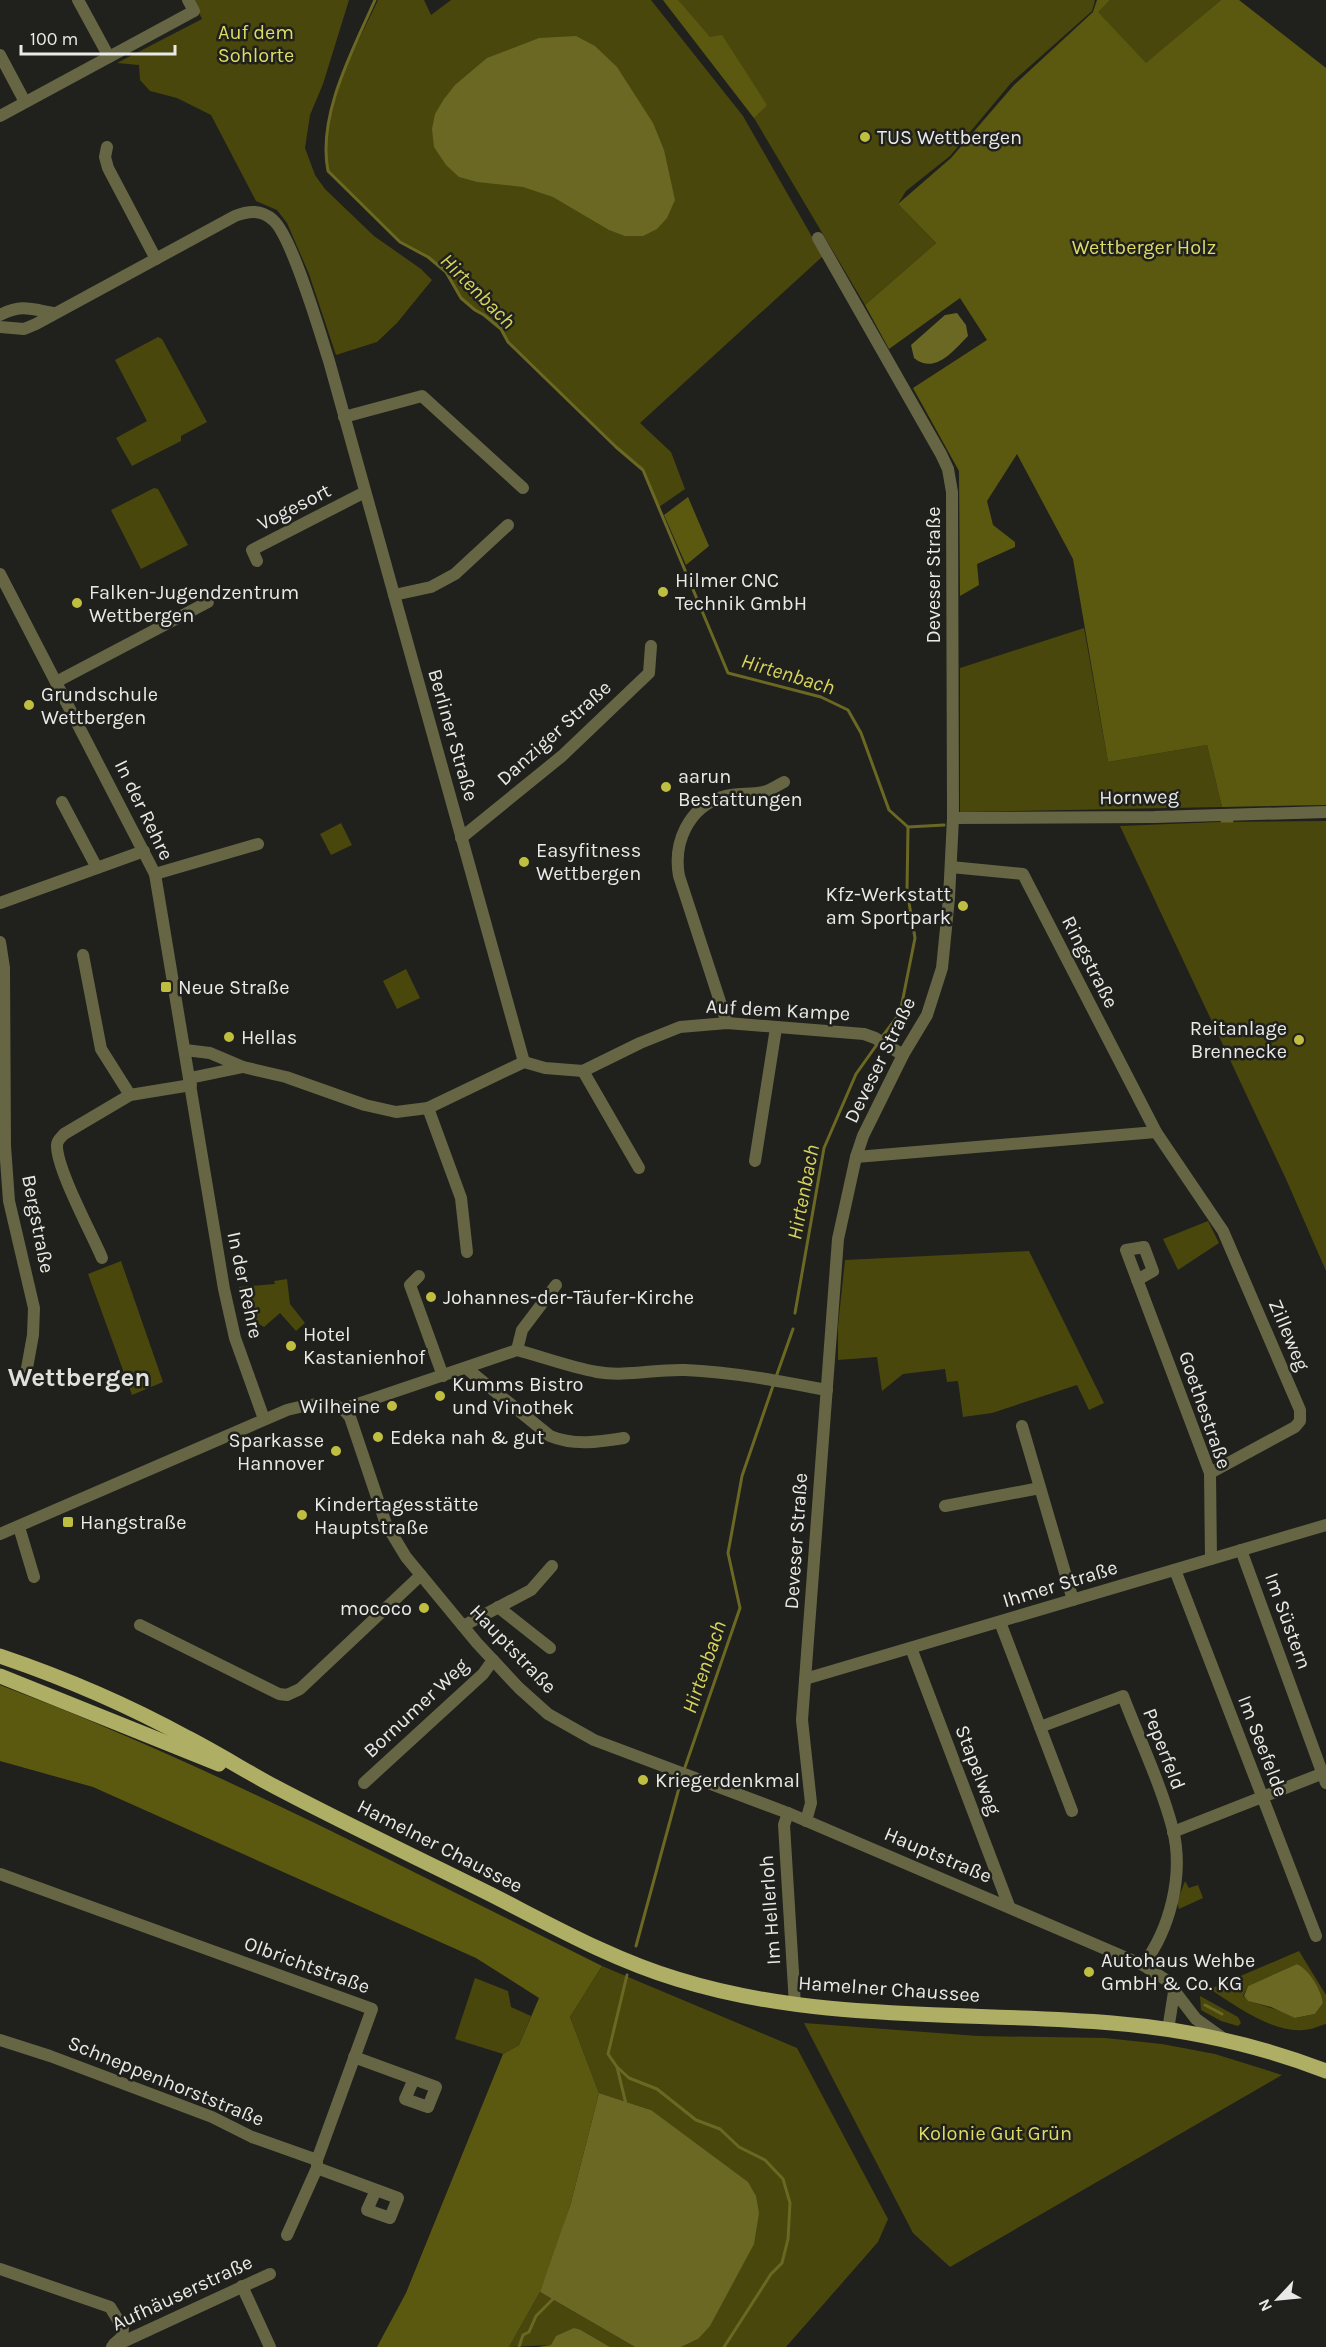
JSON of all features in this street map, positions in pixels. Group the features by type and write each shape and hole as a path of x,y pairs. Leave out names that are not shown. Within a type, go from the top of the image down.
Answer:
{"main road":[{"name":"Hamelner Chaussee","path":"0,1656 52,1674 120,1704 186,1737 270,1784 597,1948 675,1978 728,1993 846,2011 1104,2023 1168,2030 1227,2042 1326,2071"},
{"name":"Hamelner Chaussee","path":"0,1676 270,1784"}],"street":[{"path":"78,0 109,57"},
{"path":"0,116 109,57 191,6"},
{"path":"0,56 26,102"},
{"path":"0,327 24,329 36,324 156,259 108,168 105,157 106,147"},
{"name":"Berliner Straße","path":"156,259 248,211 258,212 276,222 292,255 310,303 344,417 524,1062"},
{"name":"Deveser Straße","path":"806,1821 811,1803 802,1720 838,1245 856,1157 863,1136 903,1055 927,1015 942,968 953,818 952,492 948,469 818,238"},
{"path":"0,315 20,307 53,313"},
{"path":"344,417 422,396 523,488"},
{"name":"Vogesort","path":"258,561 252,550 365,492"},
{"path":"394,596 431,587 456,574 508,525"},
{"name":"In der Rehre","path":"0,574 155,874 205,1181 234,1338 264,1419"},
{"path":"56,682 208,602"},
{"name":"Danziger Straße","path":"462,838 562,756 649,673 651,646"},
{"path":"727,1023 679,876 676,860 680,842 685,828 695,815 713,801 734,794 765,792 784,782"},
{"path":"62,802 97,868"},
{"name":"Hornweg","path":"953,818 1154,817 1326,812"},
{"path":"155,874 258,844"},
{"path":"0,903 144,852"},
{"name":"Ringstraße","path":"951,867 1023,874 1156,1132 1206,1206"},
{"name":"Bergstraße","path":"0,942 4,968 3,1146 9,1201 34,1308 33,1335 27,1368"},
{"path":"82,956 101,1049 130,1095"},
{"name":"Auf dem Kampe","path":"583,1071 639,1043 680,1027 727,1023 864,1034 903,1055"},
{"path":"755,1161 776,1028"},
{"path":"185,1050 210,1053 243,1067 286,1077 365,1105 396,1112 428,1108 524,1062 545,1068 583,1071 639,1168"},
{"path":"102,1258 69,1188 57,1149 57,1141 64,1134 130,1095 243,1067"},
{"path":"428,1108 461,1198 467,1252"},
{"path":"856,1157 1156,1132"},
{"name":"Zilleweg","path":"1206,1206 1222,1231 1302,1415 1295,1427 1210,1473"},
{"path":"419,1276 410,1285 443,1376"},
{"name":"Goethestraße","path":"1137,1280 1210,1473 1211,1559"},
{"path":"517,1350 522,1330 556,1285"},
{"path":"0,1534 264,1419 300,1407 327,1404 346,1411 349,1407 517,1350 598,1372 619,1374 682,1370 779,1381 827,1390"},
{"path":"466,1368 550,1436 560,1440 593,1443 624,1438"},
{"name":"Hauptstraße","path":"346,1411 386,1524 406,1557 493,1660 548,1714 594,1740 788,1813 1143,1965 1166,1980 1196,2019 1227,2042"},
{"path":"1022,1426 1073,1600"},
{"path":"945,1506 1040,1488"},
{"name":"Ihmer Straße","path":"805,1679 1326,1525"},
{"path":"19,1527 34,1577"},
{"name":"Im Süstern","path":"1241,1550 1325,1776"},
{"path":"463,1626 531,1590 552,1566"},
{"name":"Im Seefelde","path":"1175,1570 1316,1936"},
{"path":"140,1625 279,1694 287,1695 300,1689 421,1575"},
{"path":"498,1606 550,1648"},
{"path":"1000,1622 1072,1811"},
{"name":"Stapelweg","path":"911,1648 1009,1906"},
{"name":"Bornumer Weg","path":"364,1783 475,1681 493,1660"},
{"name":"Peperfeld","path":"1040,1727 1123,1696 1173,1832 1177,1863 1171,1906 1156,1947 1143,1965"},
{"path":"1173,1832 1261,1797 1325,1776"},
{"name":"Im Hellerloh","path":"788,1813 784,1825 795,2005"},
{"name":"Olbrichtstraße","path":"0,1874 372,2009 317,2164 287,2235"},
{"path":"1168,2030 1174,1992"},
{"name":"Schneppenhorststraße","path":"0,2040 50,2056 212,2117 252,2137 376,2190"},
{"path":"354,2057 414,2079"},
{"path":"0,2269 110,2307 123,2328 122,2337 111,2347"},
{"name":"Aufhäuserstraße","path":"111,2347 132,2342 270,2274"},
{"path":"242,2286 270,2347"}],"green space":[{"name":"Auf dem Sohlorte","path":"193,0 349,0 323,84 310,115 305,148 315,175 325,189 374,236 421,269 432,280 397,323 377,342 336,355 309,274 287,223 277,210 256,201 211,115 177,98 150,91 140,80 139,65 117,63 202,19"},
{"path":"378,0 424,0 431,15 451,0 651,0 743,116 823,256 640,423 671,452 685,489 659,507 644,471 616,447 508,342 501,329 461,298 446,272 428,257 400,242 328,171 326,149 332,105 349,61"},
{"name":"TUS Wettbergen","path":"663,0 1095,1 1092,11 1011,83 950,156 906,191 898,204 936,243 865,305 754,118"},
{"path":"663,0 678,0 710,37 722,35 767,105 754,118"},
{"name":"Wettberger Holz","path":"1097,0 1110,0 1098,12 1146,63 1221,0 1239,0 1326,68 1326,805 1222,807 1207,745 1108,762 1073,559 1017,454 987,501 993,525 1015,542 1015,547 977,564 979,585 960,596 959,471 913,388 987,340 960,298 889,349 865,305 936,243 898,204 951,158 1014,85 1093,12"},
{"path":"1110,0 1221,0 1146,64 1097,12"},
{"path":"158,337 162,339 207,422 181,436 181,441 132,466 116,438 147,421 115,360"},
{"path":"154,488 158,489 188,545 141,569 111,510"},
{"path":"688,497 709,546 686,565 664,515"},
{"path":"1084,628 1108,762 1207,745 1222,807 960,812 960,668"},
{"path":"1326,821 1326,1271 1286,1179 1120,826"},
{"path":"341,823 352,845 331,855 320,834"},
{"path":"406,969 420,998 397,1009 383,981"},
{"path":"1208,1221 1219,1243 1178,1270 1163,1239"},
{"path":"1029,1251 1104,1403 1089,1410 1077,1385 992,1413 963,1417 958,1381 947,1382 945,1369 903,1374 882,1391 877,1357 838,1360 838,1326 845,1260"},
{"path":"121,1261 163,1382 132,1395 88,1274"},
{"path":"287,1279 290,1304 305,1323 296,1331 280,1313 264,1327 249,1318 247,1307 243,1308 239,1287 275,1284 274,1281"},
{"path":"0,1685 77,1715 229,1782 602,1966 570,2017 599,2093 570,2206 553,2259 540,2292 509,2347 377,2347 406,2293 503,2054 519,2045 539,1998 476,1958 93,1787 0,1761"},
{"path":"1185,1881 1189,1888 1198,1885 1203,1898 1179,1909 1177,1902"},
{"path":"1299,1951 1326,1995 1326,2024 1306,2030 1279,2027 1254,2017 1210,1989","holes":["1297,1964 1314,1981 1322,1998 1323,2003 1315,2014 1296,2018 1249,2001 1243,1996 1248,1986"]},
{"path":"602,1966 797,2048 888,2219 878,2242 786,2347 681,2347 698,2339 651,2110 599,2093 570,2017"},
{"path":"475,1978 508,1991 511,2007 531,2016 519,2045 503,2054 455,2039"},
{"path":"1200,1996 1238,2017 1241,2023 1238,2026 1221,2021 1201,2010"},
{"name":"Kolonie Gut Grün","path":"804,2023 978,2036 1105,2038 1162,2044 1215,2054 1282,2075 950,2267 913,2233"},
{"path":"540,2292 635,2347 610,2347 581,2330 551,2345 509,2347"}],"shaded area":[{"path":"576,36 595,46 617,67 653,123 664,150 675,200 667,218 657,229 643,236 625,236 609,230 553,197 523,187 477,182 459,177 446,165 434,147 432,129 435,114 455,85 487,58 539,38"},
{"path":"957,313 966,325 968,336 950,354 936,362 922,363 914,358 911,345 945,315"},
{"path":"1297,1964 1310,1976 1320,1992 1323,2003 1315,2014 1295,2018 1271,2007 1248,2001 1244,1996 1248,1986"},
{"path":"599,2093 651,2110 748,2182 756,2196 759,2213 754,2244 710,2326 698,2339 681,2347 635,2347 540,2292 570,2206"},
{"path":"574,2328 610,2347 538,2347 551,2345 556,2336"}],"waterway":[{"name":"Hirtenbach","path":"375,0 348,61 332,105 326,150 328,171 400,242 428,257 446,272 461,298 501,329 508,342 616,447 643,470 728,673 821,697 848,710 861,733 889,810 908,827 907,891 915,938 900,1013 882,1037"},
{"path":"1222,821 1232,821"},
{"path":"908,827 944,825"},
{"name":"Hirtenbach","path":"795,1313 824,1148 856,1074 878,1043"},
{"name":"Hirtenbach","path":"776,1377 793,1329"},
{"name":"Hirtenbach","path":"684,1770 740,1608 728,1553 742,1476 774,1383"},
{"name":"Hirtenbach","path":"636,1946 682,1777"},
{"name":"Hirtenbach","path":"627,1975 608,2054 617,2067 629,2078 657,2089 696,2120 720,2129 739,2147 765,2160 783,2179 790,2203 788,2239 782,2263 771,2274 724,2347"},
{"path":"1205,2005 1222,2014"},
{"path":"617,2067 626,2104"},
{"path":"519,2347 523,2335 529,2332 536,2316 555,2297"}],"place":[{"name":"TUS Wettbergen","path":"865,137"},
{"name":"Hilmer CNC Technik GmbH","path":"663,592"},
{"name":"Falken-Jugendzentrum Wettbergen","path":"77,603"},
{"name":"Grundschule Wettbergen","path":"29,705"},
{"name":"aarun Bestattungen","path":"666,787"},
{"name":"Easyfitness Wettbergen","path":"524,862"},
{"name":"Kfz-Werkstatt am Sportpark","path":"963,906"},
{"name":"Neue Straße","path":"166,987"},
{"name":"Hellas","path":"229,1037"},
{"name":"Reitanlage Brennecke","path":"1299,1040"},
{"name":"Johannes-der-Täufer-Kirche","path":"431,1297"},
{"name":"Hotel Kastanienhof","path":"291,1346"},
{"name":"Kumms Bistro und Vinothek","path":"440,1396"},
{"name":"Wilheine","path":"392,1406"},
{"name":"Edeka nah & gut","path":"378,1437"},
{"name":"Sparkasse Hannover","path":"336,1451"},
{"name":"Kindertagesstätte Hauptstraße","path":"302,1515"},
{"name":"Hangstraße","path":"68,1522"},
{"name":"mococo","path":"424,1608"},
{"name":"Kriegerdenkmal","path":"643,1780"},
{"name":"Autohaus Wehbe GmbH & Co. KG","path":"1089,1972"}],"district":[{"name":"Wettbergen","path":"79,1377"}]}
